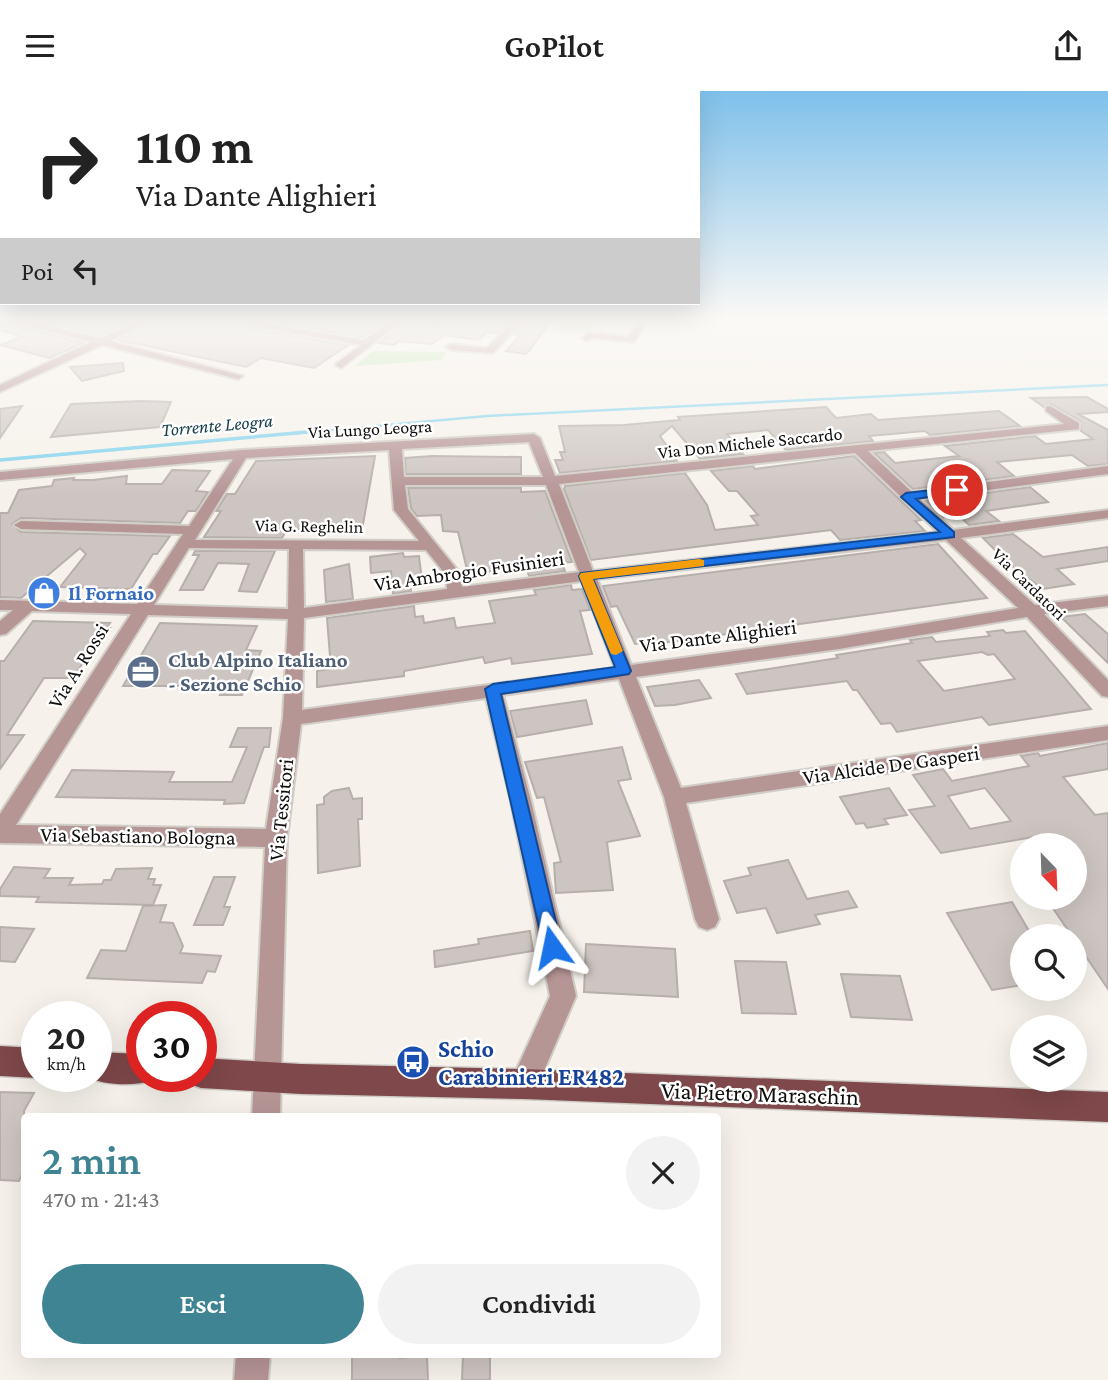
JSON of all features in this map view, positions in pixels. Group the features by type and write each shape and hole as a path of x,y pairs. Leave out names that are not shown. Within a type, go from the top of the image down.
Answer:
{"main road":[{"path":"0,1061 21,1062"},
{"name":"Via Pietro Maraschin","path":"217,1074 1108,1107"}],"street":[{"path":"0,389 25,377"},
{"name":"Via Don Michele Saccardo","path":"397,481 549,481 1075,426 1050,409"},
{"name":"Via Lungo Leogra","path":"0,476 242,454 534,438 549,481"},
{"path":"394,445 401,510 454,575 455,594"},
{"name":"Via Cardatori","path":"859,450 906,497 1031,611 1108,691"},
{"name":"Via A. Rossi","path":"0,833 242,454"},
{"path":"906,497 1108,470"},
{"path":"549,481 674,797 707,919"},
{"name":"Via Ambrogio Fusinieri","path":"0,605 296,614 586,576 950,535 1108,514"},
{"name":"Via G. Reghelin","path":"20,525 296,544 433,546"},
{"name":"Via Tessitori","path":"266,1113 276,838 292,718 296,544"},
{"name":"Via Dante Alighieri","path":"292,718 839,643 1108,601"},
{"path":"0,630 28,606"},
{"path":"493,689 521,801 563,996 524,1084"},
{"name":"Via Alcide De Gasperi","path":"674,797 1108,733"},
{"name":"Via Sebastiano Bologna","path":"0,833 276,838"},
{"path":"251,1380 253,1358"}],"building":[{"path":"79,377 98,377 82,381"},
{"path":"1087,397 1108,409 1108,412 1078,414 1108,430 1108,464 1088,466 1072,455 997,462 1014,476 913,489 874,453 884,452 895,463 959,456 945,446 1035,436 1046,444 1093,439 1081,431 1080,421 1051,404 1044,407 1031,398"},
{"path":"171,402 160,427 51,437 71,404"},
{"path":"22,406 0,438 0,409"},
{"path":"826,407 836,418 871,414 878,420 999,411 1020,426 930,435 925,431 869,436 873,441 786,450 768,430 727,434 743,454 700,459 672,426 660,436 677,461 560,473 555,460 563,460 560,452 565,452 559,426 624,425 680,420 678,417"},
{"path":"375,456 362,530 287,529 282,538 204,537 221,511 216,511 227,494 235,494 256,461"},
{"path":"854,456 921,520 915,521 925,531 840,540 831,530 591,560 564,489 565,486 685,473 707,505 715,530 758,525 751,516 758,515 737,491 729,491 711,471 753,466 755,469"},
{"path":"521,457 521,474 406,474 405,458"},
{"path":"172,470 210,471 196,491 208,492 196,511 188,511 180,523 21,518 12,524 21,532 170,536 157,554 153,554 131,589 60,587 86,554 80,548 21,598 0,597 0,513 8,513 19,490 52,486 54,480 74,478 73,480 93,480 127,476 126,484 162,484"},
{"path":"1030,487 1048,502 986,511 999,521 969,525 958,515 943,517 926,501"},
{"path":"408,488 521,488 521,492 545,491 572,562 562,563 565,571 529,576 526,567 468,574 458,532 443,531 441,515 417,516 411,508"},
{"path":"1013,534 1043,557 1108,547 1108,561 1057,569 1074,584 1043,589 1011,566 983,538"},
{"path":"938,544 987,598 648,645 647,642 635,644 617,606 611,607 603,586"},
{"path":"195,551 275,551 257,592 239,591 249,564 218,563 203,590 180,590 199,555 193,555"},
{"path":"403,553 404,557 419,556 422,581 410,583 411,591 393,594 391,571 371,573 370,557"},
{"path":"349,564 353,599 326,602 324,570"},
{"path":"571,585 572,590 582,589 590,610 580,611 592,654 512,664 511,658 485,663 483,657 404,671 404,676 317,687 317,671 331,669 327,618 414,606 415,617 423,616 424,623 454,618 456,628 495,623 489,601 536,595 534,590"},
{"path":"1085,614 1108,634 1108,663 1061,617"},
{"path":"33,621 110,623 106,628 110,628 100,644 95,644 73,678 44,678 7,735 24,735 0,769 0,661 4,661"},
{"path":"160,623 257,626 246,650 261,651 242,695 220,695 224,686 123,686"},
{"path":"1025,631 1091,709 989,725 982,717 897,732 891,723 881,724 857,690 853,690 847,681 747,694 736,674 838,658 836,655 912,643 910,640 932,637 936,642 990,636 987,632","holes":["982,652 994,654 1015,679 944,691 918,661"]},
{"path":"699,680 711,698 655,706 647,687"},
{"path":"586,700 592,724 517,737 510,711"},
{"path":"238,728 271,728 269,747 264,747 244,803 224,804 225,800 56,797 72,770 174,772 169,782 232,782 247,747 230,747"},
{"path":"1108,743 1108,769 1063,777 1095,815 1108,813 1108,989 1087,958 1087,924 1064,924 1054,910 1087,910 1087,833 1010,833 1010,841 941,853 909,810 935,806 913,775 943,769 952,781 1029,766 1021,756 1038,753 1040,756","holes":["985,788 1011,821 970,829 948,796"]},
{"path":"622,747 631,779 618,781 640,836 607,842 613,890 556,893 554,863 561,862 544,797 537,798 525,762"},
{"path":"349,788 353,799 362,798 362,819 358,819 360,866 318,873 317,805 324,804 324,797 332,791"},
{"path":"889,788 907,815 884,819 888,824 867,828 864,823 856,824 840,797"},
{"path":"788,860 807,899 848,891 857,907 815,915 820,924 777,933 766,908 737,913 724,881 751,875 748,868"},
{"path":"14,867 50,869 44,878 73,878 69,885 102,884 104,880 111,880 116,869 152,868 148,879 155,879 153,885 161,885 153,905 36,902 39,897 0,896 0,889"},
{"path":"214,877 235,877 224,907 230,907 223,925 194,925"},
{"path":"1010,902 1010,910 1017,910 1025,924 1010,924 1010,987 992,990 947,913"},
{"path":"166,905 160,922 173,923 183,946 180,953 221,956 215,972 207,971 202,983 87,978 101,950 126,951 143,906"},
{"path":"0,927 34,929 15,962 0,961"},
{"path":"530,931 533,951 435,967 434,951 479,944 478,939"},
{"path":"586,944 675,949 678,997 584,992"},
{"path":"735,961 786,962 796,1014 742,1013"},
{"path":"841,974 900,976 912,1020 851,1017"},
{"path":"0,1092 34,1093 24,1113 21,1113 21,1177 19,1181 0,1180"},
{"path":"352,1358 427,1358 428,1380 352,1380"},
{"path":"463,1358 490,1358 490,1380 462,1380"}],"waterway":[{"name":"Torrente Leogra","path":"287,434 487,416 1108,385"},
{"name":"Torrente Leogra","path":"0,460 307,432"}],"slow traffic":[{"path":"616,651 586,576 699,563"}],"place":[{"name":"Il Fornaio","path":"44,593"},
{"name":"Club Alpino Italiano - Sezione Schio","path":"143,672"},
{"name":"Schio Carabinieri ER482","path":"413,1062"}],"route":[{"path":"552,947 521,801 493,689 624,671 586,576 950,535 906,497 957,490"}]}
